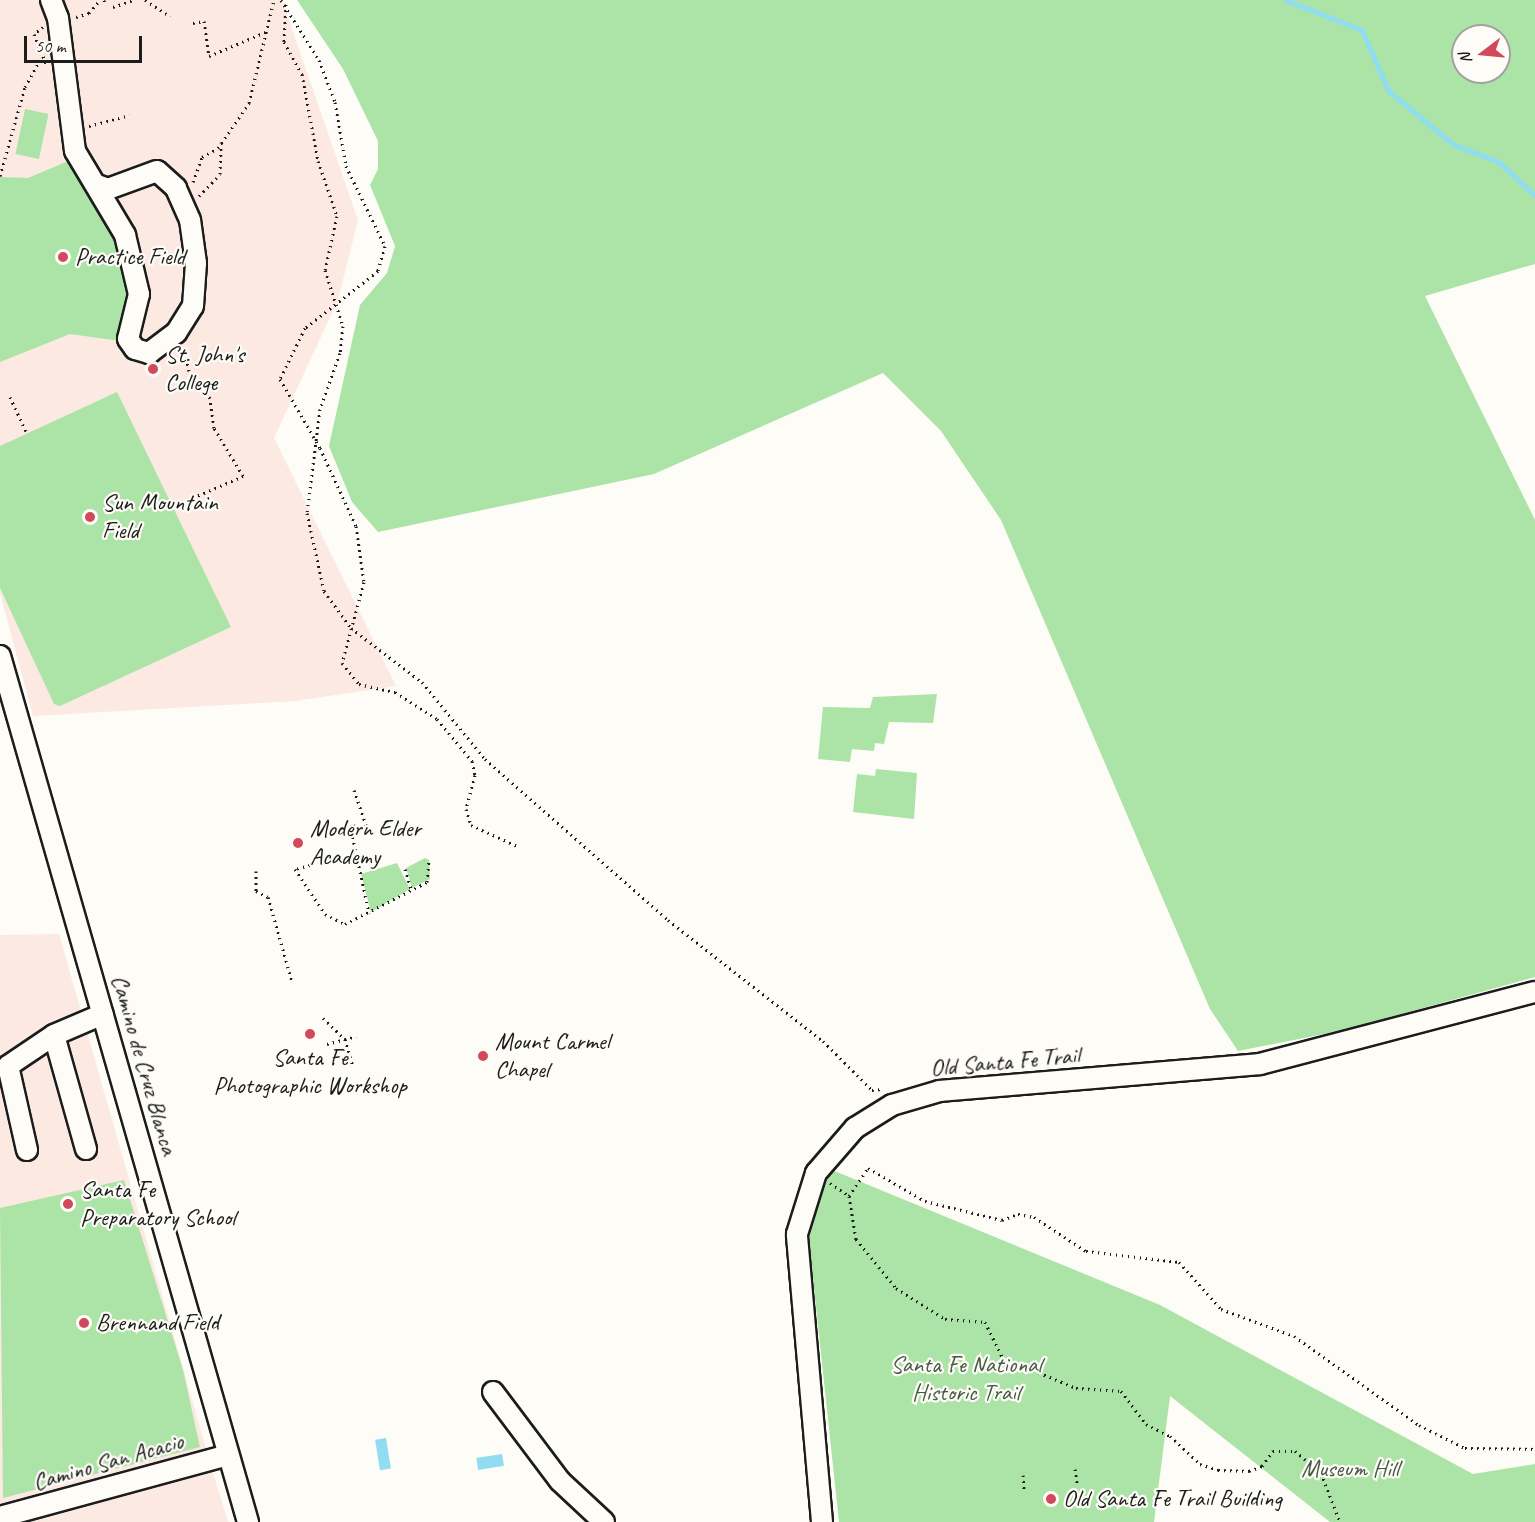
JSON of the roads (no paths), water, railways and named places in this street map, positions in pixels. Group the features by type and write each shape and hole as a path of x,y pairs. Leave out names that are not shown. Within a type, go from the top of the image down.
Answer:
{"street":[{"path":"51,0 58,18 75,152 98,185 124,235 138,278 139,294 128,330 128,339 143,353 176,333 193,306 196,263 190,213 176,188 158,171 108,189 98,185"},
{"name":"Camino de Cruz Blanca","path":"0,656 248,1522"},
{"name":"Old Santa Fe Trail","path":"822,1522 796,1256 805,1196 831,1151 855,1128 891,1105 940,1091 1260,1064 1535,992"},
{"path":"27,1150 8,1066 54,1035 103,1014"},
{"path":"54,1035 86,1149"},
{"path":"494,1392 560,1481 604,1522"},
{"name":"Camino San Acacio","path":"0,1517 228,1455"}],"water":[{"path":"386,1438 391,1469 380,1470 375,1440"},
{"path":"502,1454 504,1466 478,1470 476,1458"}],"waterway":[{"path":"1286,0 1362,30 1389,91 1453,144 1499,162 1535,195"}],"place":[{"name":"Practice Field","path":"63,257"},
{"name":"St. John's College","path":"153,369"},
{"name":"Sun Mountain Field","path":"90,517"},
{"name":"Modern Elder Academy","path":"298,843"},
{"name":"Santa Fe Photographic Workshop","path":"310,1034"},
{"name":"Mount Carmel Chapel","path":"483,1056"},
{"name":"Santa Fe Preparatory School","path":"68,1204"},
{"name":"Brennand Field","path":"84,1323"},
{"name":"Old Santa Fe Trail Building","path":"1051,1499"}],"park label":[{"name":"Santa Fe National Historic Trail","path":"966,1379"},
{"name":"Museum Hill","path":"1350,1469"}]}
